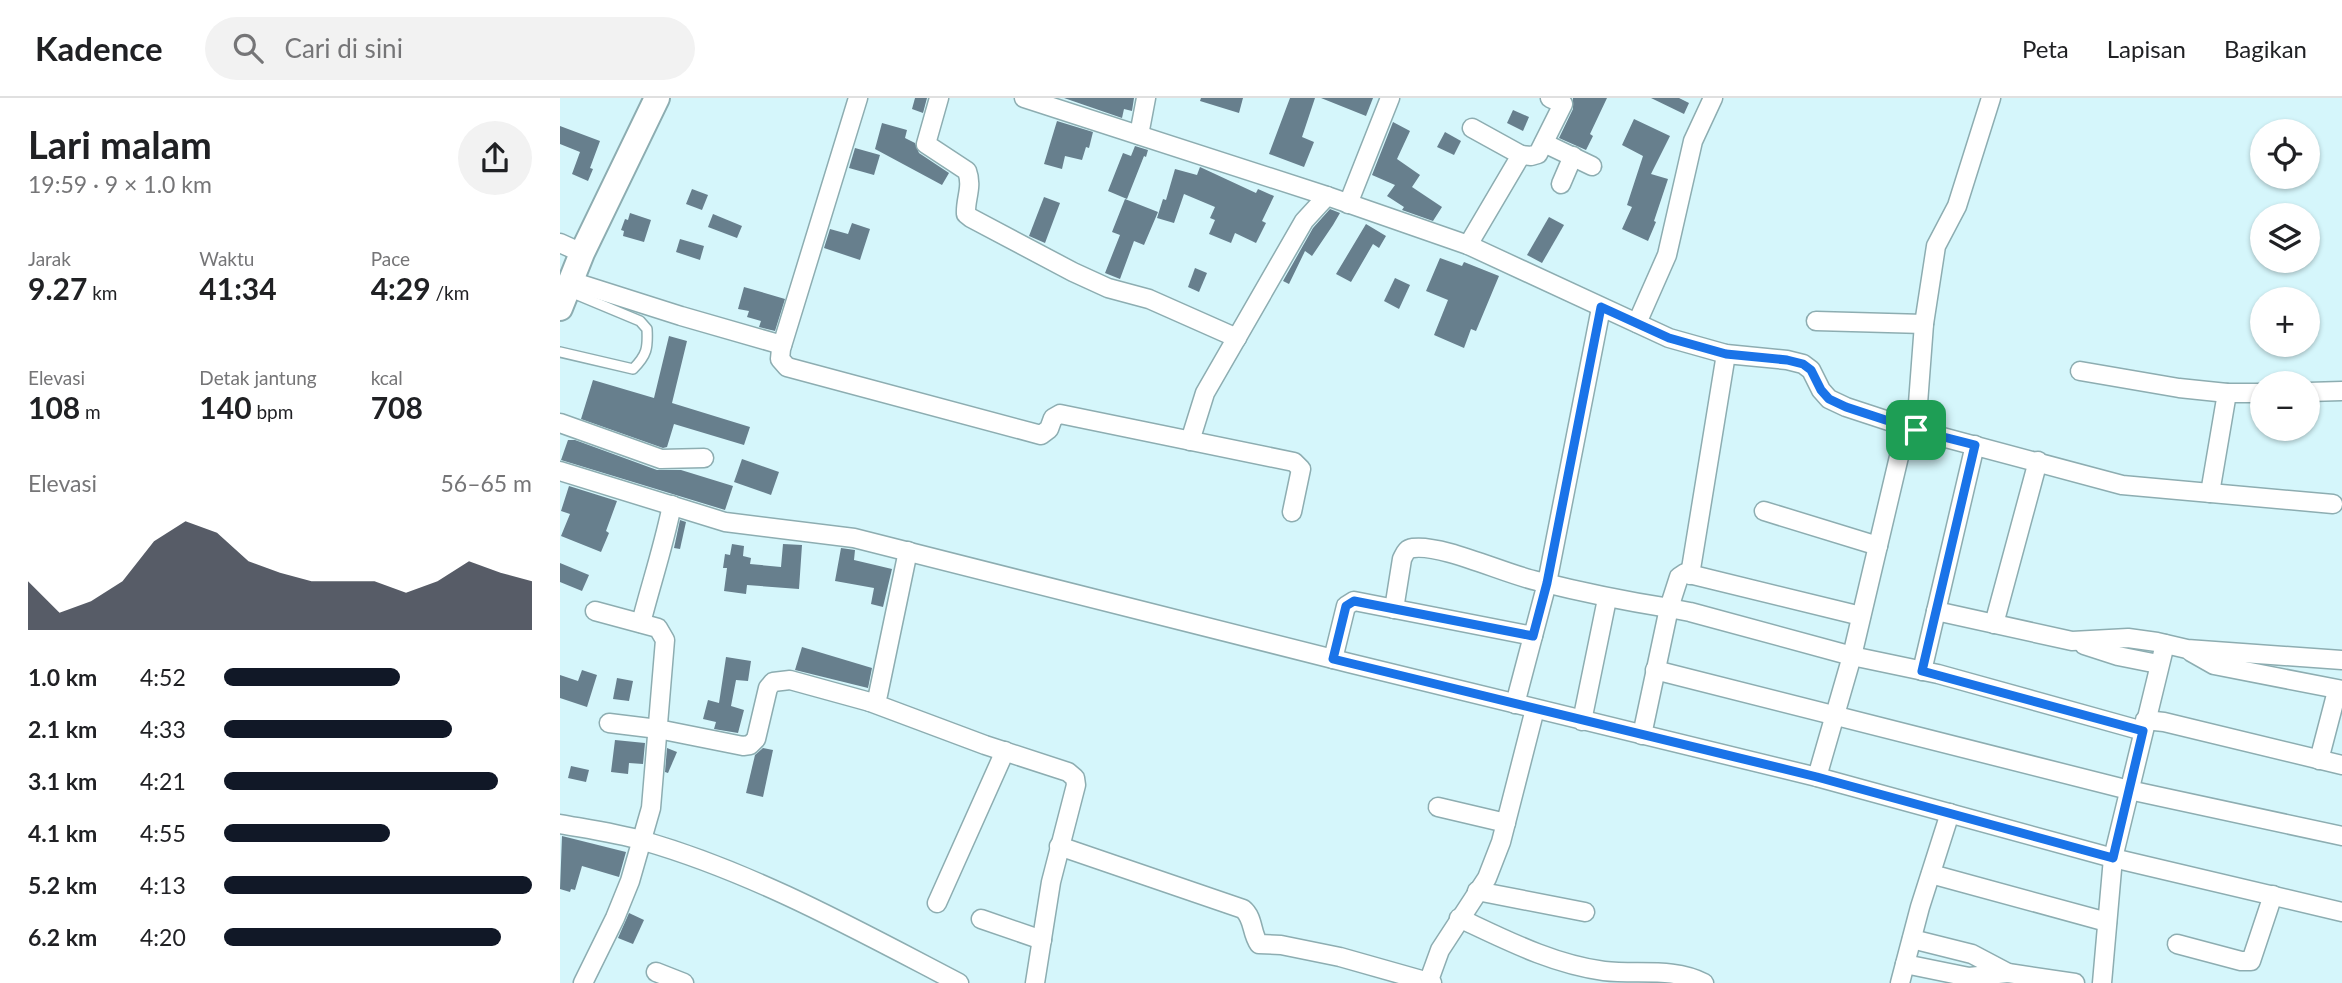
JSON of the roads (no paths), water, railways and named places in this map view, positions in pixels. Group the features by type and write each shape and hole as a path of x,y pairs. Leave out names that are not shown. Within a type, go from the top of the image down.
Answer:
{"main road":[{"path":"566,293 571,248 657,98"}],"street":[{"path":"858,98 782,345 780,359 787,367 1041,435 1049,429 1052,418 1060,414 1299,465 1301,469 1292,512"},
{"path":"939,98 926,144 928,148 967,171 971,190 966,214 1073,272 1108,288 1149,299 1237,338"},
{"path":"1024,98 1327,196 1468,245 1669,338 1726,354 1777,358 1803,364 1811,370 1829,399 1911,428 2122,485 2333,504"},
{"path":"1139,135 1146,98"},
{"path":"1349,204 1390,98"},
{"path":"1637,323 1668,255 1693,141 1713,98"},
{"path":"1817,777 1852,656 1878,546 1911,428 1936,246 1956,206 1991,98"},
{"path":"1472,128 1521,155 1538,154 1560,100"},
{"path":"1544,143 1592,166"},
{"path":"1468,245 1521,155"},
{"path":"1561,184 1573,156"},
{"path":"1190,441 1205,393 1304,221 1327,196"},
{"path":"566,293 681,316 782,345"},
{"path":"1514,704 1547,583 1601,307"},
{"path":"1816,321 1924,324"},
{"path":"1690,575 1726,354"},
{"path":"2080,371 2179,388 2250,393"},
{"path":"2320,392 2342,391"},
{"path":"2210,493 2227,393"},
{"path":"560,423 661,459 704,458"},
{"path":"1922,671 1975,445"},
{"path":"1994,624 2038,461"},
{"path":"560,471 725,522 855,538 1582,721 1817,777 2113,858 2342,912"},
{"path":"641,623 663,550 672,505"},
{"path":"1764,511 1878,546"},
{"path":"1394,608 1402,559 1406,551 1410,548 1444,552 1607,598 1690,612 1852,656 2144,725 2342,765"},
{"path":"870,702 878,695 908,551"},
{"path":"1642,735 1669,608 1679,577 1683,574 1861,616"},
{"path":"1582,721 1607,598"},
{"path":"1333,659 1346,606 1354,601 1533,636"},
{"path":"583,983 615,918 643,841 651,808 665,640 658,628 595,611"},
{"path":"1936,611 2072,641 2118,656 2158,664"},
{"path":"2072,641 2129,638 2187,649 2342,660"},
{"path":"2102,983 2113,858 2165,644"},
{"path":"2187,649 2214,665 2339,690 2319,760"},
{"path":"1655,670 2129,790 2342,836"},
{"path":"609,723 750,745 756,739 768,688 774,682 790,680 870,702 1068,772 1075,778 1076,785 1059,846 1035,983"},
{"path":"1059,846 1243,909 1250,918 1254,938 1259,944 1281,945 1340,957 1430,983 1440,950 1487,877 1501,842 1535,709"},
{"path":"937,903 1005,751"},
{"path":"1438,807 1506,823"},
{"path":"1900,983 1950,813"},
{"path":"560,824 643,841 800,900 959,983"},
{"path":"1931,874 2107,922"},
{"path":"1477,891 1585,912"},
{"path":"2177,944 2241,961 2251,961 2273,895"},
{"path":"1459,918 1525,950 1567,963 1604,971 1677,974 1702,982"},
{"path":"981,919 1042,940"},
{"path":"1912,939 1972,954 2008,973"},
{"path":"1905,964 1969,977 2008,973 2075,983"},
{"path":"656,972 684,983"}],"lane":[{"path":"560,352 633,369 648,350 647,328 640,321 566,293"}]}
